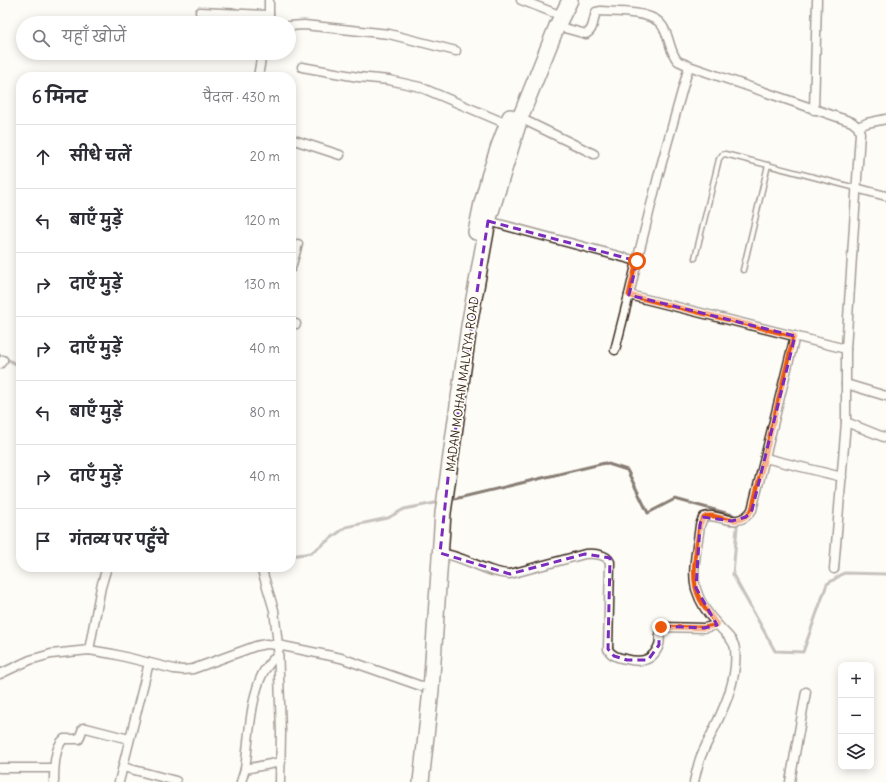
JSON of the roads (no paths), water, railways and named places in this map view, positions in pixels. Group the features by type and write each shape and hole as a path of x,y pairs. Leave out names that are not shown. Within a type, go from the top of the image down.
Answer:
{"highway":[{"name":"MADAN MOHAN MALVIYA ROAD","path":"411,782 416,748 421,686 460,336 480,211 494,161 513,121 558,14 570,0"},
{"name":"MADAN MOHAN MALVIYA ROAD","path":"444,480 488,221 513,121"},
{"name":"MADAN MOHAN MALVIYA ROAD","path":"420,782 430,690 440,554 441,513"}],"street":[{"path":"268,16 269,0"},
{"path":"521,0 558,14 586,34 590,32 592,28 596,12 601,11 638,14 650,17 659,22 665,31 674,56 689,66 852,122 858,127 860,132 846,349 846,422 834,569"},
{"path":"814,110 817,0"},
{"path":"200,12 239,16"},
{"path":"296,26 389,34 456,51"},
{"path":"259,72 261,60"},
{"path":"615,350 661,166 689,66"},
{"path":"302,67 358,77 389,80 420,87 513,121 594,154"},
{"path":"858,127 867,122 886,119"},
{"path":"296,142 340,155"},
{"path":"856,188 886,196"},
{"path":"488,221 637,261"},
{"path":"296,251 298,244"},
{"path":"629,295 846,349"},
{"path":"694,782 701,757 725,704 736,665 735,647 730,638 717,625 699,598 696,588 694,576 700,525 704,517 709,516 736,520 746,517 752,510 794,336"},
{"path":"846,384 886,396"},
{"path":"846,422 886,438"},
{"path":"765,458 842,477"},
{"path":"440,554 458,556 487,570 502,574 510,574 590,553 607,557 610,562 608,649 614,656 627,660 645,661 650,658 659,645 659,632 661,627 704,628 717,625"},
{"path":"89,650 100,587 105,572"},
{"path":"263,572 274,610 278,645 281,762 280,782"},
{"path":"0,674 30,660 51,654 89,650 183,670 192,669 256,646 266,644 278,645 341,658 421,686"},
{"path":"241,782 254,704 259,684 270,662 278,654"},
{"path":"119,782 148,663"},
{"path":"790,782 806,692"},
{"path":"54,782 55,761 61,741 66,738 79,739 83,728 130,740"},
{"path":"244,769 281,762"},
{"path":"123,767 176,780"},
{"path":"0,768 54,768"}],"lane":[{"path":"695,258 719,159 722,155 729,154 856,188"},
{"path":"743,270 768,165"}],"waterway":[{"path":"0,355 16,364"},
{"path":"450,500 605,463 627,470 648,513 675,499 733,515 737,527 733,575 775,651 803,652 827,584 844,573 886,574"},
{"path":"296,555 311,553 346,527 388,518 404,509 440,502"}]}
